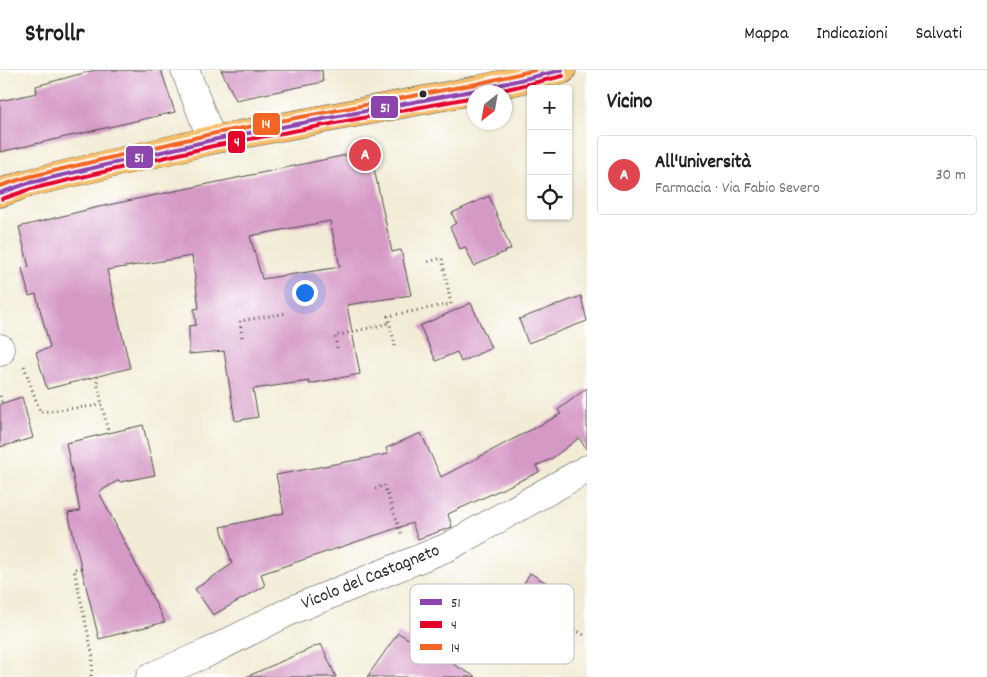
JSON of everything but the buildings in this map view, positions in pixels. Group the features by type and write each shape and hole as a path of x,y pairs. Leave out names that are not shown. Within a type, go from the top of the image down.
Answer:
{"main road":[{"path":"0,194 29,183 212,140 478,90 562,70"}],"street":[{"path":"185,70 212,140"},
{"name":"Vicolo del Castagneto","path":"150,677 207,653 292,610 448,547 587,469"}],"path":[{"path":"395,346 388,316 451,304 442,258 427,262"},
{"path":"242,337 240,321 287,313"},
{"path":"337,348 335,336 390,323"},
{"path":"0,350 14,352 20,357 40,412 102,405"},
{"path":"96,376 108,432"},
{"path":"0,396 2,403"},
{"path":"375,489 384,485 411,562"},
{"path":"82,568 74,569 92,648 90,677"},
{"path":"574,629 584,635"}],"transit line":[{"name":"14","path":"0,186 28,177 211,134 476,84 535,70"},
{"name":"51","path":"0,193 29,183 212,140 477,90 562,70"},
{"name":"4","path":"512,88 563,76"},
{"name":"4","path":"2,199 31,189 213,146 467,98"}],"place":[{"name":"All'Università","path":"365,155"}]}
